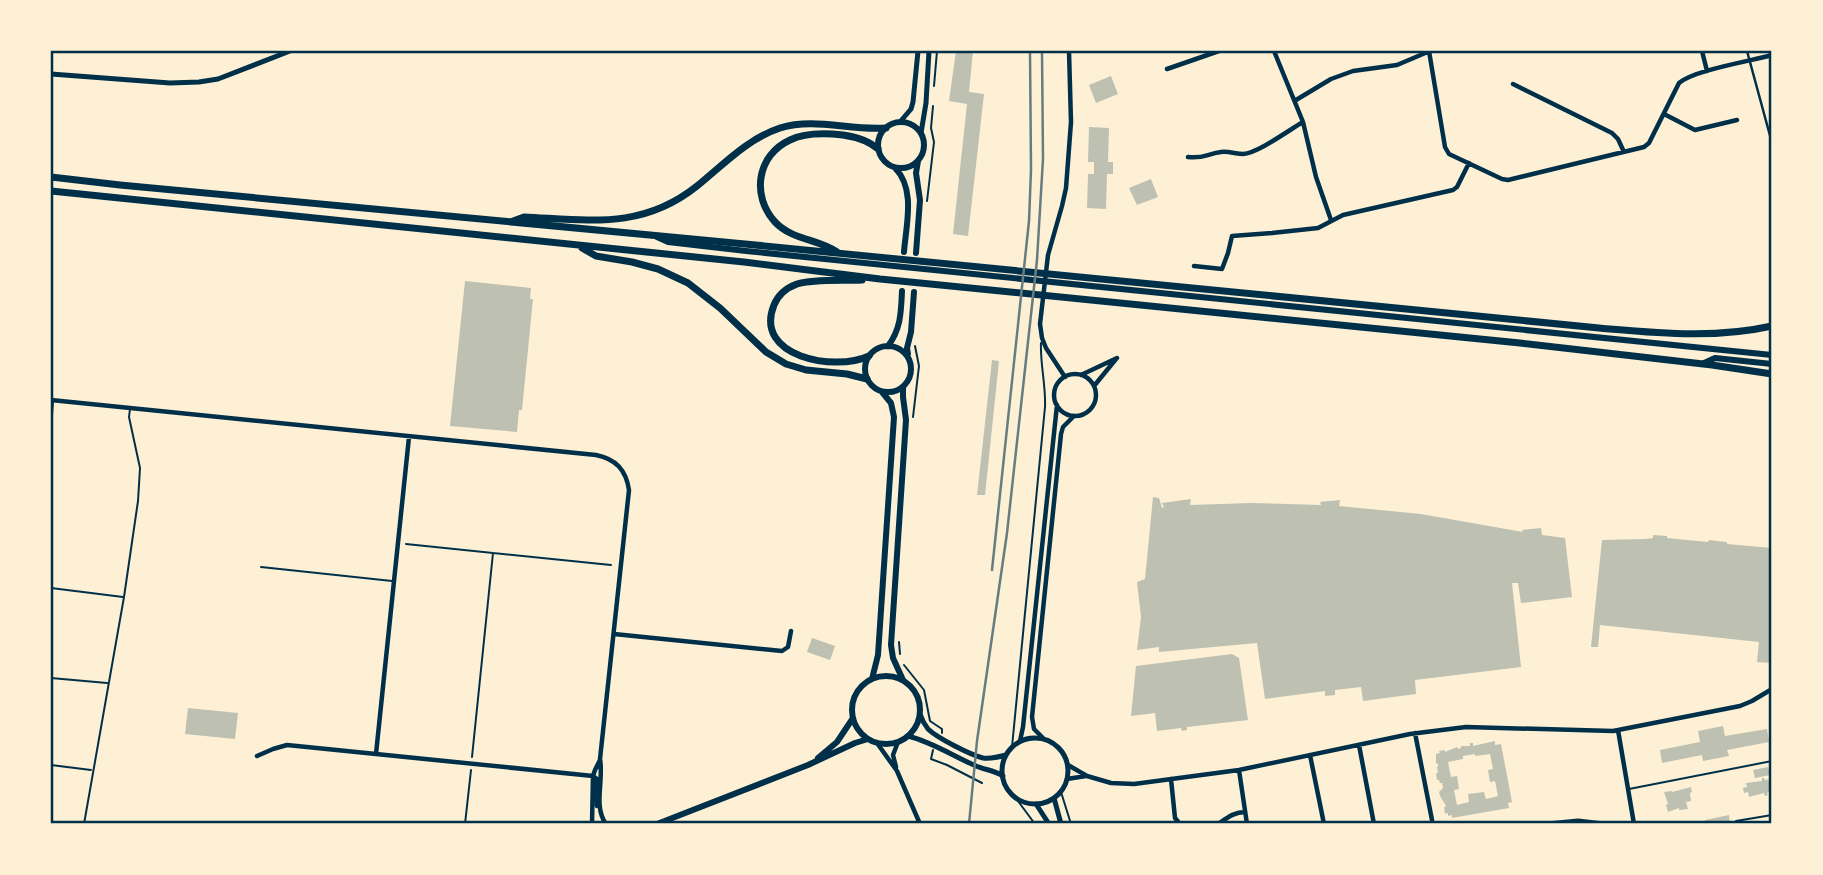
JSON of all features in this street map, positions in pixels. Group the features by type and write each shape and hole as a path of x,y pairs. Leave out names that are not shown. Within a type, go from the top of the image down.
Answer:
{"highway":[{"path":"509,222 524,217 602,220 644,215 681,198 750,142 777,129 809,124 886,128"},
{"path":"838,253 828,246 787,232 774,221 761,199 762,172 770,155 778,147 802,136 841,135 870,142 878,149"},
{"path":"51,177 838,253 882,261 1055,279 1654,333 1722,334 1772,326"},
{"path":"51,191 744,262 880,279 1520,343 1772,374"},
{"path":"578,245 596,256 658,269 688,283 720,308 766,352 786,364 806,370 867,379"},
{"path":"869,356 852,363 841,363 816,361 795,354 776,337 771,321 772,312 781,294 800,283 880,279"}],"main road":[{"path":"904,252 907,188 903,178 883,160 878,149 880,137 886,128 901,122 912,125 921,133 924,144 916,173 920,200 916,253"},
{"path":"893,167 907,168 918,161"},
{"path":"655,236 668,242 882,261"},
{"path":"1055,279 1772,355"},
{"path":"888,346 900,324 902,291"},
{"path":"903,680 888,676 873,679 860,688 855,697 853,718 859,730 877,743 898,742 908,736 916,726 920,714 916,695 903,680 893,658 891,645 906,420 903,397 904,387 912,369 907,348 914,292"},
{"path":"873,679 878,655 893,448 893,410 882,392 867,379 865,367 869,356 879,348 900,348 908,356"},
{"path":"1702,364 1715,358 1772,364"},
{"path":"882,392 894,392 904,387"},
{"path":"808,765 837,742 853,718"},
{"path":"657,824 869,739"}],"street":[{"path":"51,74 170,83 199,82 227,76 290,51"},
{"path":"901,122 913,102 918,51"},
{"path":"921,133 929,51"},
{"path":"1066,377 1046,348 1040,324 1048,255 1062,206 1067,175 1071,122 1069,51"},
{"path":"1167,69 1219,51"},
{"path":"1274,51 1296,100 1316,177 1331,220"},
{"path":"1296,100 1331,79 1353,71 1397,65 1429,51 1445,147 1449,153 1508,180 1644,147 1679,83 1684,79 1772,55"},
{"path":"1702,51 1707,71"},
{"path":"1747,51 1772,143"},
{"path":"1513,84 1612,133 1624,152"},
{"path":"1664,114 1695,130 1737,120"},
{"path":"1188,157 1199,159 1218,153 1254,152 1303,122"},
{"path":"1194,266 1222,269 1231,236 1318,228 1343,215 1453,190 1469,163"},
{"path":"1081,375 1117,358 1094,386"},
{"path":"1081,375 1094,386 1095,399 1085,414 1074,416 1061,411 1057,405 1054,399 1056,386 1066,377 1081,375"},
{"path":"52,400 596,455 617,464 626,476 629,490 600,759 602,774 598,810"},
{"path":"1020,741 1057,405"},
{"path":"1043,738 1034,729 1032,718 1061,434 1063,427 1074,416"},
{"path":"376,754 408,437"},
{"path":"614,634 782,651 788,647 791,631"},
{"path":"1068,765 1087,776 1122,785 1239,770 1415,733 1466,727 1613,731 1740,706 1772,689"},
{"path":"920,714 927,728 955,746 986,758 1006,755"},
{"path":"1618,730 1634,824"},
{"path":"1415,733 1432,820"},
{"path":"908,736 1003,776"},
{"path":"1031,737 1043,738 1051,741 1064,754 1068,765 1068,779 1054,798 1036,804 1027,803 1015,797 1006,785 1002,765 1012,747 1020,741 1031,737"},
{"path":"898,742 893,755 897,771 920,824"},
{"path":"877,743 897,771"},
{"path":"257,756 287,745 593,776 597,779 598,810 606,824"},
{"path":"1359,745 1374,824"},
{"path":"1310,755 1324,824"},
{"path":"592,824 593,776 600,759"},
{"path":"1239,770 1247,824"},
{"path":"1068,779 1087,776"},
{"path":"1171,779 1175,818 1180,824"},
{"path":"1054,798 1060,824"},
{"path":"1036,804 1049,824"},
{"path":"1217,824 1230,815 1245,812"},
{"path":"1547,824 1578,821 1604,824"}],"lane":[{"path":"1012,747 1045,407 1042,338"},
{"path":"51,429 52,400"},
{"path":"84,824 138,501 140,468 129,417 130,408"},
{"path":"261,567 394,581"},
{"path":"51,588 124,597"},
{"path":"51,678 108,683"},
{"path":"1629,789 1772,761"},
{"path":"51,765 92,770"},
{"path":"1061,792 1071,824"},
{"path":"1015,797 1035,824"},
{"path":"1736,821 1772,815"}],"path":[{"path":"933,94 937,51"},
{"path":"927,205 934,142 931,128 933,106"},
{"path":"913,427 919,366 915,345"},
{"path":"398,543 611,565"},
{"path":"472,760 493,553"},
{"path":"898,639 901,662 924,690 930,721 943,730 940,738"},
{"path":"935,746 931,759 982,783"},
{"path":"465,824 471,767"}],"building":[{"path":"956,51 973,51 969,92 984,94 968,236 953,234 967,104 949,101"},
{"path":"1111,76 1118,94 1096,103 1089,85"},
{"path":"1089,127 1109,128 1108,162 1113,162 1113,174 1107,174 1106,209 1087,208 1088,174 1094,174 1094,162 1088,162"},
{"path":"1151,179 1158,197 1137,205 1129,188"},
{"path":"465,281 531,288 530,299 533,299 522,410 519,410 517,432 450,426"},
{"path":"992,360 999,361 985,495 977,495"},
{"path":"1153,497 1159,498 1162,508 1162,503 1191,499 1190,505 1321,505 1320,502 1340,500 1339,506 1421,514 1523,532 1522,530 1541,528 1542,535 1565,538 1572,597 1521,603 1518,583 1512,583 1521,667 1415,680 1416,694 1363,701 1361,687 1335,690 1335,695 1325,696 1325,691 1265,699 1257,643 1159,652 1159,647 1137,650 1141,617 1137,582 1145,579"},
{"path":"1653,535 1772,548 1772,663 1757,662 1759,642 1600,625 1598,647 1591,647 1602,540 1645,539 1653,538"},
{"path":"812,638 835,646 830,660 807,652"},
{"path":"1232,654 1239,658 1248,720 1187,727 1187,730 1182,731 1181,728 1157,731 1155,713 1131,716 1136,666"},
{"path":"188,708 238,713 235,739 185,734"},
{"path":"1723,726 1725,736 1767,729 1769,742 1727,750 1729,756 1703,761 1702,755 1662,763 1660,750 1700,742 1698,731"},
{"path":"1495,741 1495,745 1501,744 1512,802 1508,803 1509,808 1452,818 1452,815 1445,814 1446,807 1439,792 1443,788 1442,783 1437,780 1436,754 1440,753 1439,751 1470,746 1470,743 1473,743 1473,746","holes":["1490,754 1493,769 1488,770 1490,782 1495,781 1498,796 1486,799 1484,792 1468,794 1469,802 1457,805 1454,790 1459,789 1457,776 1451,777 1448,762 1463,759 1463,756"]},
{"path":"1768,767 1770,775 1755,778 1753,770"},
{"path":"1762,778 1772,779 1772,791 1767,793 1768,795 1765,796 1764,793 1749,797 1748,792 1744,793 1746,783 1762,781"},
{"path":"1691,787 1691,801 1686,802 1688,809 1679,808 1668,812 1664,792"},
{"path":"1729,815 1730,824 1705,824 1705,820"}],"railway":[{"path":"992,570 1029,221 1030,51"},
{"path":"969,824 977,741 1007,533 1037,260 1043,159 1042,51"}]}
